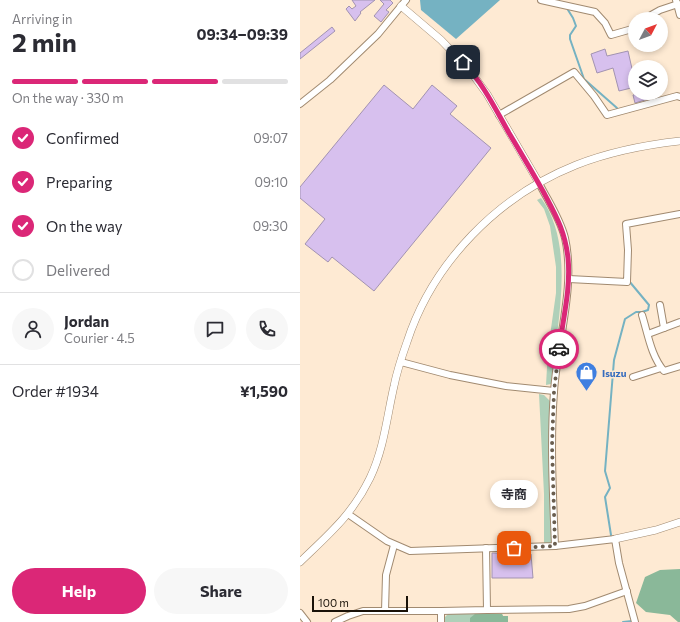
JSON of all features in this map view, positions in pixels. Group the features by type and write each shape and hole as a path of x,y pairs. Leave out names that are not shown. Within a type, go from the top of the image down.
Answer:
{"street":[{"path":"300,104 330,80 378,34 406,0"},
{"path":"542,0 595,12 605,23 611,35 628,30"},
{"path":"400,6 441,40 478,80 539,183 557,217 564,237 568,257 569,279 554,391 552,445 555,546"},
{"path":"656,12 660,10 679,8"},
{"path":"499,115 574,72 594,96 607,115 677,96 680,97"},
{"path":"300,562 330,535 348,514 363,491 376,464 394,385 413,326 434,283 455,255 484,224 500,210 539,183 552,176 577,164 614,152 680,141"},
{"path":"569,279 627,282 628,250 626,224 680,214"},
{"path":"660,305 664,328"},
{"path":"642,315 654,355 661,368 664,371 680,366"},
{"path":"648,334 680,323"},
{"path":"401,362 450,375 506,386 554,391"},
{"path":"633,376 661,368"},
{"path":"348,514 378,536 394,545 404,549 417,551 555,546 615,539 656,530 680,522"},
{"path":"615,539 619,563 635,622"},
{"path":"385,611 386,575 394,545"},
{"path":"486,548 487,610"},
{"path":"336,622 363,611 569,609 585,606 627,591"},
{"path":"441,611 442,622"},
{"path":"300,613 307,622"}],"green space":[{"path":"541,198 552,218 558,240 561,263 560,313 551,384 546,385 548,350 556,293 556,267 550,226 544,209 537,200"},
{"path":"539,394 544,395 550,401 549,432 552,539 551,543 544,546 544,494"},
{"path":"680,569 680,622 670,615 646,612 636,603 645,577 660,570"},
{"path":"448,614 502,614 503,616 508,616 508,622 444,622 444,618"},
{"path":"475,614 502,614 503,616 508,616 508,622 470,622 470,618"}],"water":[{"path":"420,0 500,0 456,39 421,10"}],"building":[{"path":"352,0 375,0 360,12 361,13 355,21 346,9 349,6 352,9 356,6"},
{"path":"380,0 390,0 393,3 386,10 389,12 381,22 374,16 384,4"},
{"path":"332,27 335,31 300,59 300,53"},
{"path":"605,49 607,56 628,51 630,60 628,60 628,89 619,91 613,68 597,73 591,54"},
{"path":"384,85 413,109 432,85 457,106 450,114 491,148 374,291 332,257 328,262 305,244 325,219 300,198 300,187"},
{"path":"634,100 645,100 635,103"},
{"path":"492,553 531,554 533,578 492,578"}],"waterway":[{"path":"568,10 576,26 570,35 570,39 584,79 617,108"},
{"path":"611,535 605,497 610,488 605,471 614,360 625,319 636,312 648,310 649,305 629,281"},
{"path":"623,622 632,621"}],"way so far":[{"path":"514,548 555,546 552,445 554,391 559,349"}],"place":[{"name":"Isuzu","path":"586,392"},
{"name":"寺商","path":"514,548"}],"route":[{"path":"463,62 487,94 531,169 557,217 564,237 568,257 569,279 559,349"}]}
